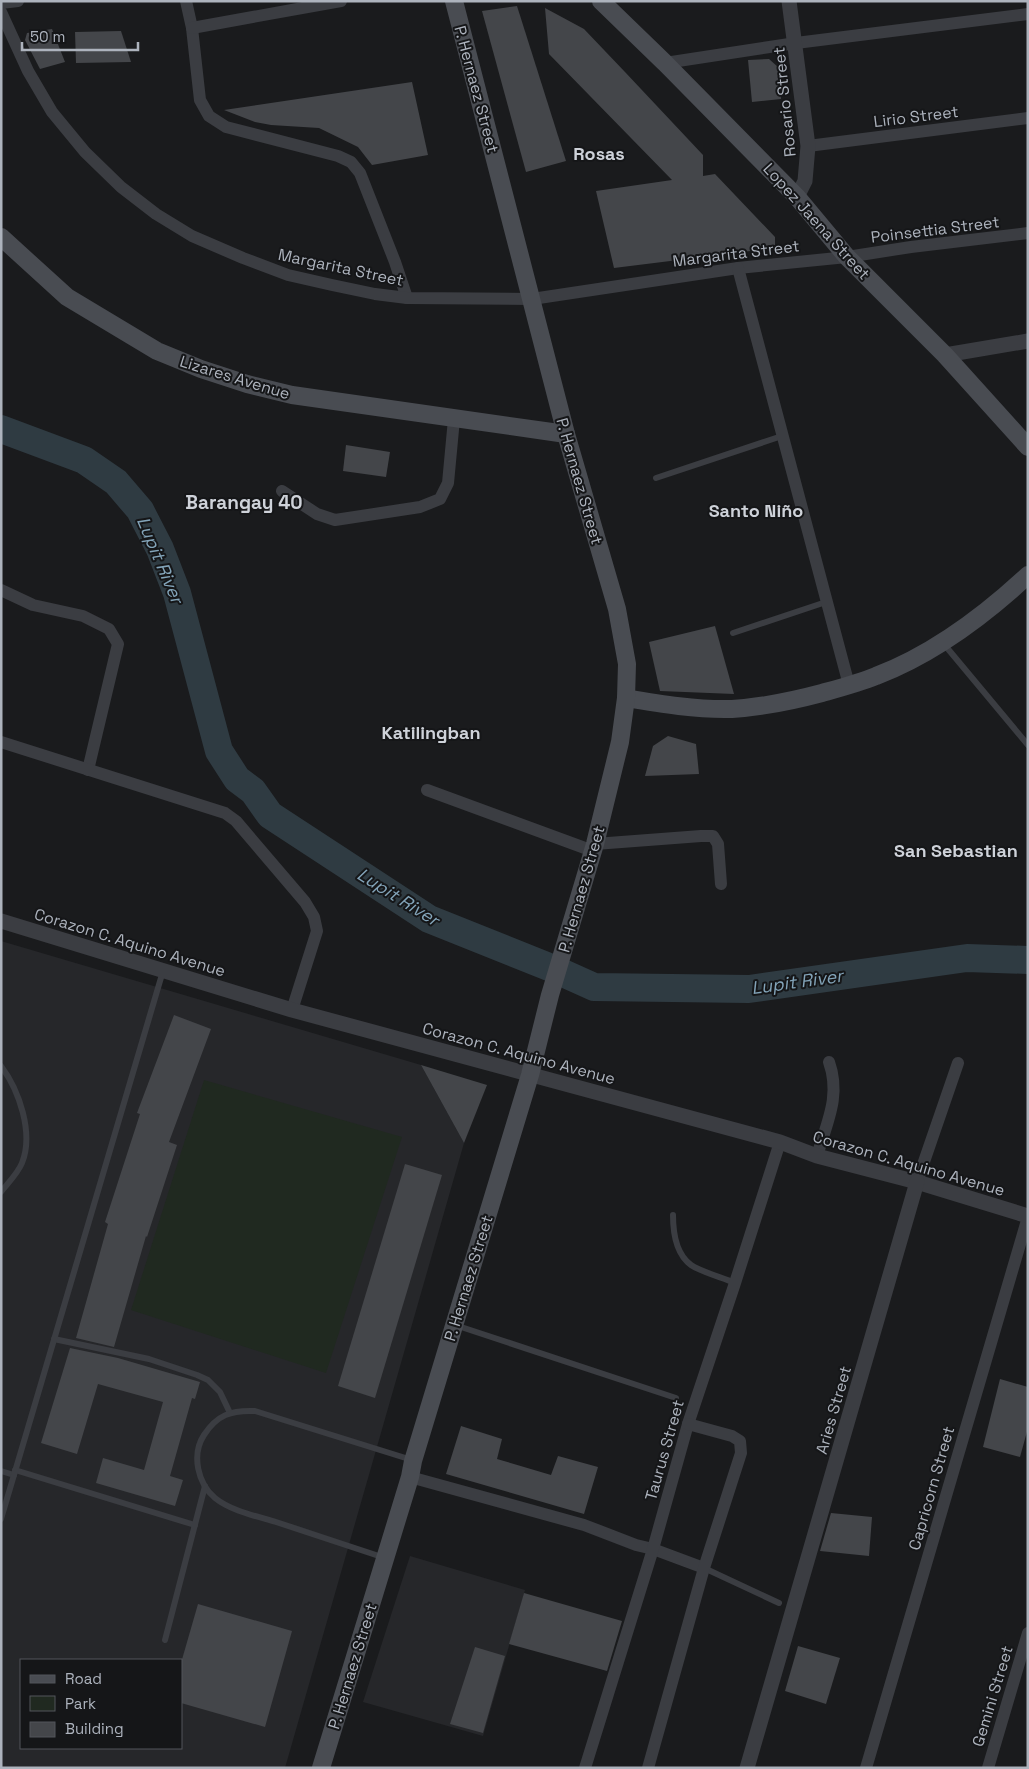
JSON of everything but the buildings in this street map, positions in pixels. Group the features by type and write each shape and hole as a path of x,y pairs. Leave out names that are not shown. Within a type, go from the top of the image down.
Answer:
{"main road":[{"name":"P. Hernaez Street","path":"321,1768 530,1075 550,995 594,848 620,742 626,698 627,664 617,609 566,434 454,1"},
{"name":"Lopez Jaena Street","path":"601,1 797,197 847,257 945,355 1028,446"},
{"name":"Lizares Avenue","path":"2,238 67,297 157,351 201,369 247,384 292,395 566,434"},
{"path":"626,698 675,706 731,709 787,702 849,685 877,676 942,642 1003,598 1028,575"}],"street":[{"path":"1,3 18,1"},
{"path":"186,1 192,28 200,100 209,116 226,127 338,156 351,162 360,173 407,298"},
{"path":"192,28 341,1"},
{"name":"Rosario Street","path":"789,1 808,146 804,181 797,197"},
{"name":"Margarita Street","path":"1,12 28,71 52,112 85,152 121,187 156,214 192,236 288,275 375,294 407,298 532,299 738,268 847,257"},
{"path":"665,63 796,43 1028,14"},
{"name":"Lirio Street","path":"808,146 1028,118"},
{"name":"Poinsettia Street","path":"847,257 911,247 1028,233"},
{"path":"738,268 849,685"},
{"path":"945,355 1028,341"},
{"path":"282,491 317,514 335,520 402,510 440,499 448,483 454,419"},
{"path":"1,590 33,605 83,616 109,629 118,644 88,770"},
{"path":"1,742 225,814 236,821 305,902 314,917 317,931 292,1010"},
{"path":"427,790 594,848 713,836 718,844 721,884"},
{"name":"Corazon C. Aquino Avenue","path":"1,921 292,1010 780,1142 817,1156 917,1182 1028,1217"},
{"path":"817,1156 834,1098 834,1076 829,1062"},
{"name":"Aries Street","path":"747,1768 917,1182 958,1063"},
{"name":"Taurus Street","path":"585,1768 653,1550 688,1424 780,1142"},
{"name":"Capricorn Street","path":"866,1768 1028,1217"},
{"path":"648,1768 704,1568 741,1453 740,1441 732,1436 688,1424"},
{"path":"412,1469 584,1525 704,1568"},
{"name":"Gemini Street","path":"988,1768 1028,1633"}],"lane":[{"path":"656,478 782,436"},
{"path":"733,633 826,602"},
{"path":"942,642 1028,745"},
{"path":"1,1519 163,969"},
{"path":"1,1066 20,1101 26,1148 21,1164 1,1192"},
{"path":"673,1216 674,1232 678,1247 691,1265 735,1283"},
{"path":"454,1324 676,1398"},
{"path":"54,1339 149,1359 197,1375 208,1380 220,1392 230,1413"},
{"path":"385,1558 239,1510 216,1498 205,1486 198,1471 197,1455 201,1439 210,1425 224,1415 239,1410 255,1411 412,1469"},
{"path":"1,1471 15,1473 195,1525"},
{"path":"165,1640 205,1486"},
{"path":"704,1568 779,1603"}],"shaded area":[{"path":"1,941 421,1065 464,1143 285,1768 1,1768"},
{"path":"410,1556 525,1590 483,1736 363,1702"}],"green space":[{"path":"204,1080 402,1137 326,1373 131,1310"}],"waterway":[{"name":"Lupit River","path":"1,429 84,460 116,482 140,510 160,549 177,593 219,751 237,779 253,791 270,815 429,919 594,987 749,989 967,958 1028,960"}],"district":[{"name":"Rosas","path":"599,154"},
{"name":"Barangay 40","path":"244,502"},
{"name":"Santo Niño","path":"756,511"},
{"name":"Katilingban","path":"431,733"},
{"name":"San Sebastian","path":"956,851"}]}
